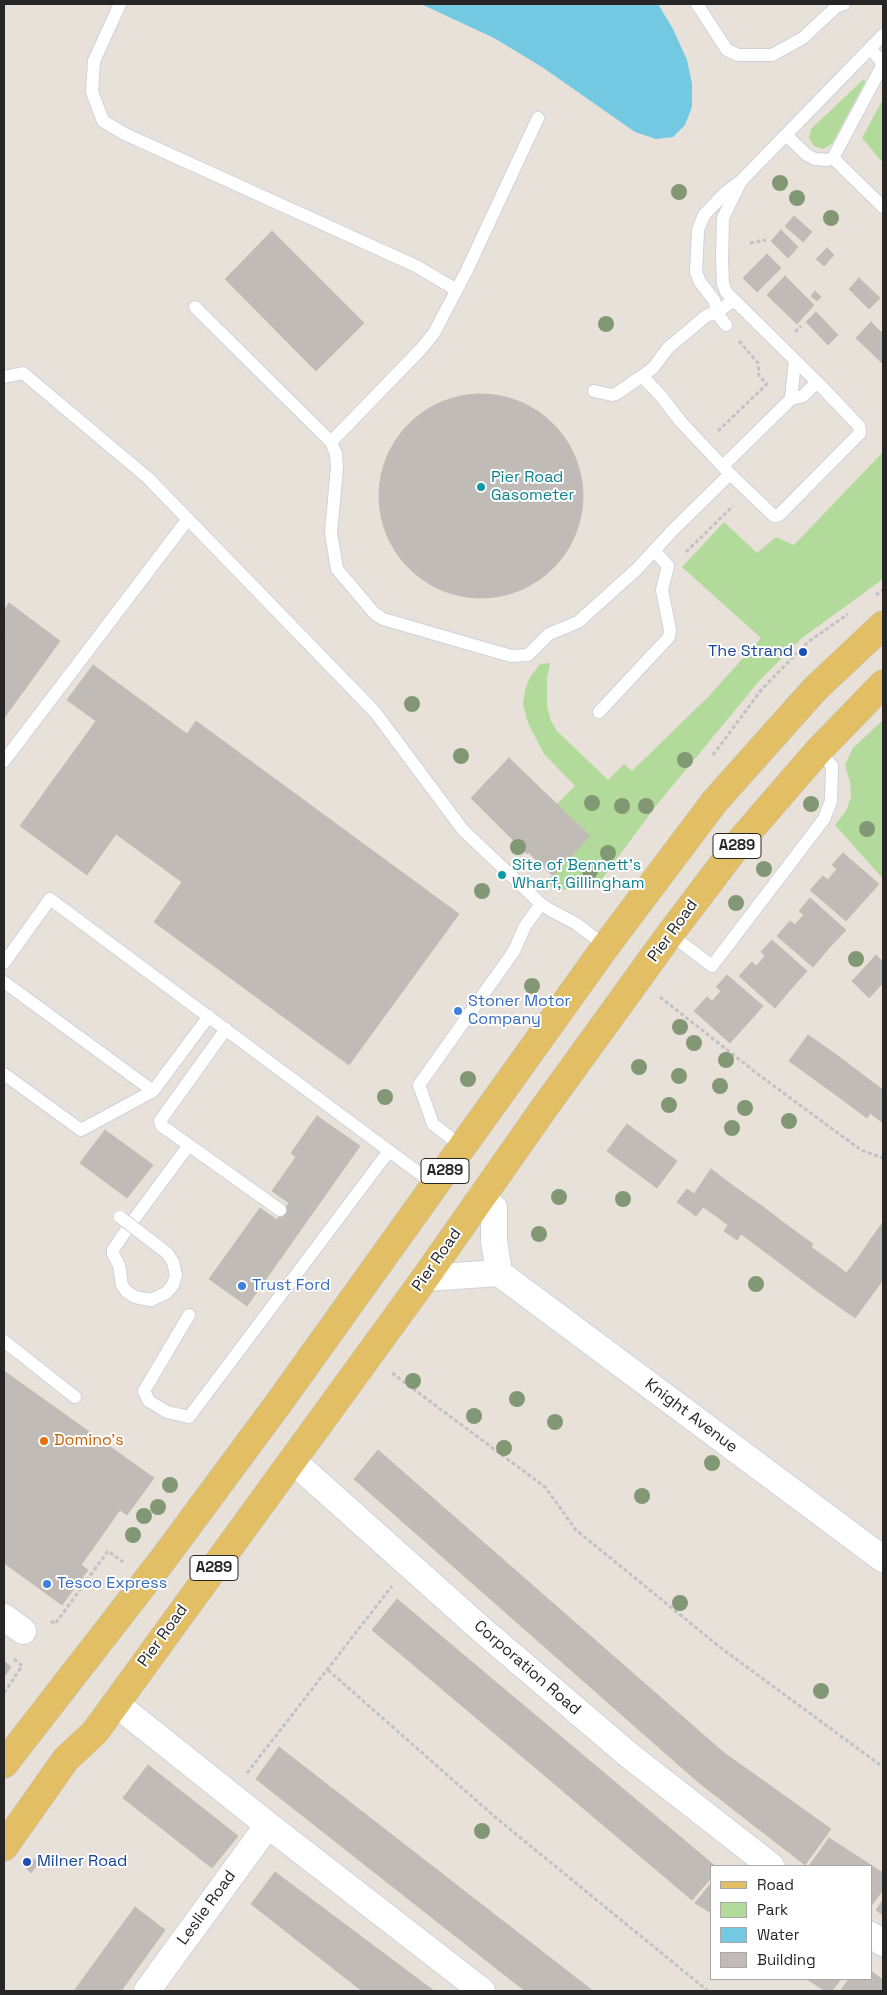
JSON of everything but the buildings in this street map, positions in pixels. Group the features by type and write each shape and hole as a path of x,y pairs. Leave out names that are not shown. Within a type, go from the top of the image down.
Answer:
{"main road":[{"name":"A289","path":"4,1764 164,1558 278,1404 606,946 725,788 815,688 883,625"},
{"name":"Pier Road","path":"4,1846 66,1759 95,1732 425,1278 480,1197 670,934 742,839 818,750 883,684"}],"street":[{"path":"425,1278 498,1274 494,1240 494,1208 480,1197"},
{"name":"Knight Avenue","path":"498,1274 883,1559"},
{"name":"Corporation Road","path":"292,1460 481,1628 630,1756 771,1865"},
{"path":"115,1703 268,1825 482,1991"},
{"name":"Leslie Road","path":"147,1991 268,1825"},
{"path":"872,1935 883,1943"}],"lane":[{"path":"120,4 94,61 92,92 102,121 125,134 416,266 455,289"},
{"path":"697,4 727,50 738,55 772,55 803,38 836,7 844,4"},
{"path":"726,325 717,312 714,300 700,282 696,272 698,230 704,215 726,192 741,181 883,35"},
{"path":"786,134 807,155 815,159 827,160 833,158 882,66 881,61 870,48"},
{"path":"331,442 421,349 434,332 455,289 466,272 538,118"},
{"path":"833,158 883,207"},
{"path":"642,376 726,470 774,516 779,515 860,432 859,426 817,382 726,292 723,284 722,260 723,218 741,181"},
{"path":"594,391 612,395 616,394 653,368 668,348 706,316 717,312 734,300"},
{"path":"196,307 331,442 336,454 337,467 331,533 337,569 374,614 382,619 510,656 528,655 549,634 578,622 637,569 791,399 803,396 817,382"},
{"path":"791,399 794,360"},
{"path":"4,378 23,373 148,478 375,712 463,830 541,904 552,912 575,923 606,946"},
{"path":"4,761 188,519"},
{"path":"599,712 669,637 670,630 662,590 668,566 654,550"},
{"path":"670,934 712,966 824,819 831,801 832,766 818,750"},
{"path":"4,963 50,899 435,1185"},
{"path":"462,1147 433,1124 419,1085 514,951 525,926 541,904"},
{"path":"4,982 153,1091"},
{"path":"4,1074 81,1130 153,1091 208,1016"},
{"path":"226,1029 160,1121 162,1126 280,1210"},
{"path":"135,1218 189,1145"},
{"path":"189,1315 144,1392 149,1401 167,1412 189,1417 389,1151"},
{"path":"120,1218 167,1253 173,1262 176,1275 173,1284 166,1294 151,1300 135,1297 126,1291 122,1285 119,1266 112,1254 125,1232"},
{"path":"4,1341 75,1397"}],"path":[{"path":"750,243 766,240"},
{"path":"703,445 794,360"},
{"path":"757,362 759,376 767,384"},
{"path":"656,994 759,1075 860,1150 883,1158"},
{"path":"386,1369 550,1491 576,1530 721,1648 883,1767"},
{"path":"55,1624 108,1551 126,1564"},
{"path":"230,1794 410,1564"},
{"path":"4,1693 22,1666"},
{"path":"328,1670 495,1817 708,1991"}],"green space":[{"path":"864,79 865,82 832,144 823,149 814,146 809,138 811,129"},
{"path":"883,99 883,163 862,138"},
{"path":"883,452 883,579 802,638 760,680 655,807 596,887 558,890 544,884 590,836 557,804 575,786 544,754 528,723 523,704 525,690 530,677 540,664 550,663 547,678 547,706 551,721 557,731 608,780 624,764 632,771 709,696 761,638 682,567 724,522 757,553 776,537 794,545"},
{"path":"883,720 883,879 835,825 846,811 851,797 850,782 845,765 853,748"}],"water":[{"path":"421,4 658,4 673,29 687,60 692,84 692,107 685,125 673,137 656,139 635,132 542,67 494,38"}],"place":[{"name":"Pier Road Gasometer","path":"481,487"},
{"name":"The Strand","path":"803,652"},
{"name":"Site of Bennett's Wharf, Gillingham","path":"502,875"},
{"name":"Stoner Motor Company","path":"458,1011"},
{"name":"Trust Ford","path":"242,1286"},
{"name":"Domino's","path":"44,1441"},
{"name":"Tesco Express","path":"47,1584"},
{"name":"Milner Road","path":"27,1862"}]}
